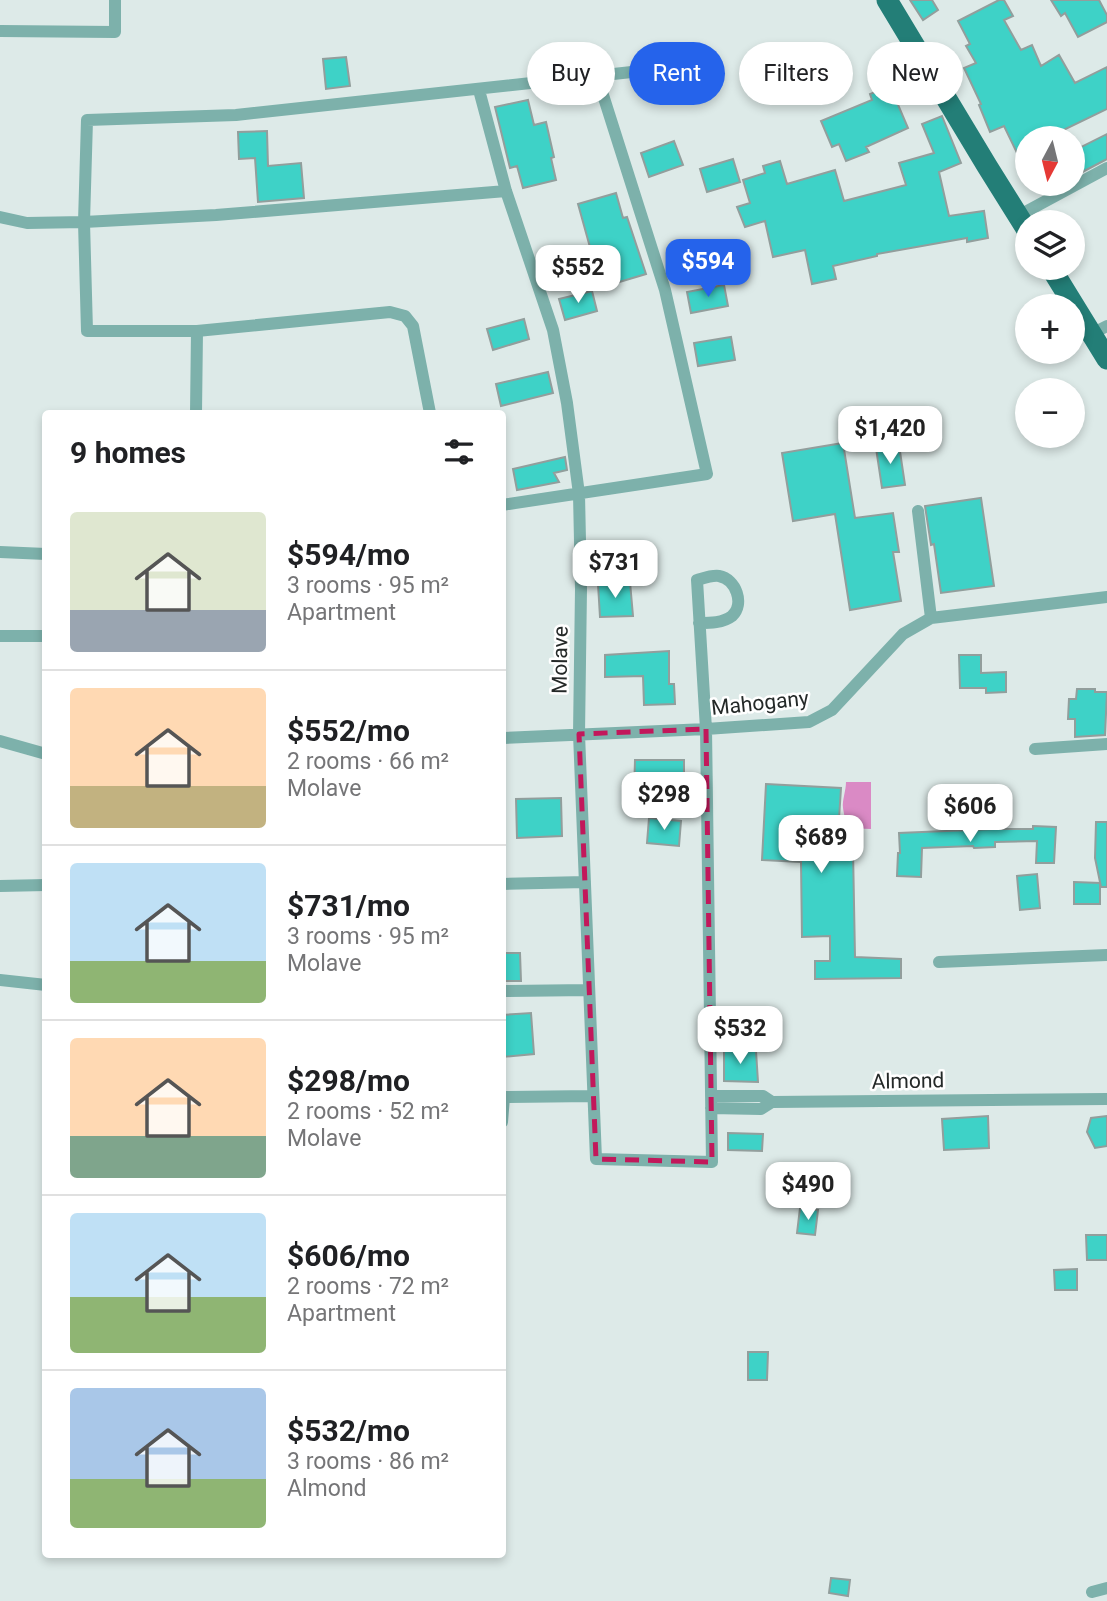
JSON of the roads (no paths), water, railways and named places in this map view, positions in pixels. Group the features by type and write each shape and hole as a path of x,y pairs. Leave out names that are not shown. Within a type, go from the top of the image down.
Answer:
{"main road":[{"path":"887,0 1015,210"},
{"path":"1060,280 1099,330 1107,359"}],"street":[{"path":"0,31 115,32 115,0"},
{"path":"429,410 413,326 405,316 390,312 197,331 87,331 84,222 88,120 236,115 527,84"},
{"name":"Molave","path":"479,90 506,191 553,330 567,403 579,494 579,734 596,1159 712,1162 711,1102"},
{"path":"506,504 707,474 665,290 606,105"},
{"path":"1043,210 1107,168"},
{"path":"0,217 27,223 84,222 216,215 506,191"},
{"path":"196,410 197,331"},
{"path":"918,511 931,618"},
{"path":"0,552 42,554"},
{"name":"Mahogany","path":"506,738 810,722 832,710 903,634 931,618 1107,597"},
{"path":"699,623 706,729 711,1102"},
{"path":"0,636 42,636"},
{"path":"0,741 42,753"},
{"path":"1035,749 1107,744"},
{"path":"506,884 585,882"},
{"path":"0,886 42,885"},
{"path":"939,962 1107,955"},
{"path":"0,980 42,985"},
{"path":"506,991 589,990"},
{"path":"506,1097 593,1096"},
{"name":"Almond","path":"711,1102 763,1096 772,1102 1107,1099"},
{"path":"1092,1592 1107,1588"}]}
